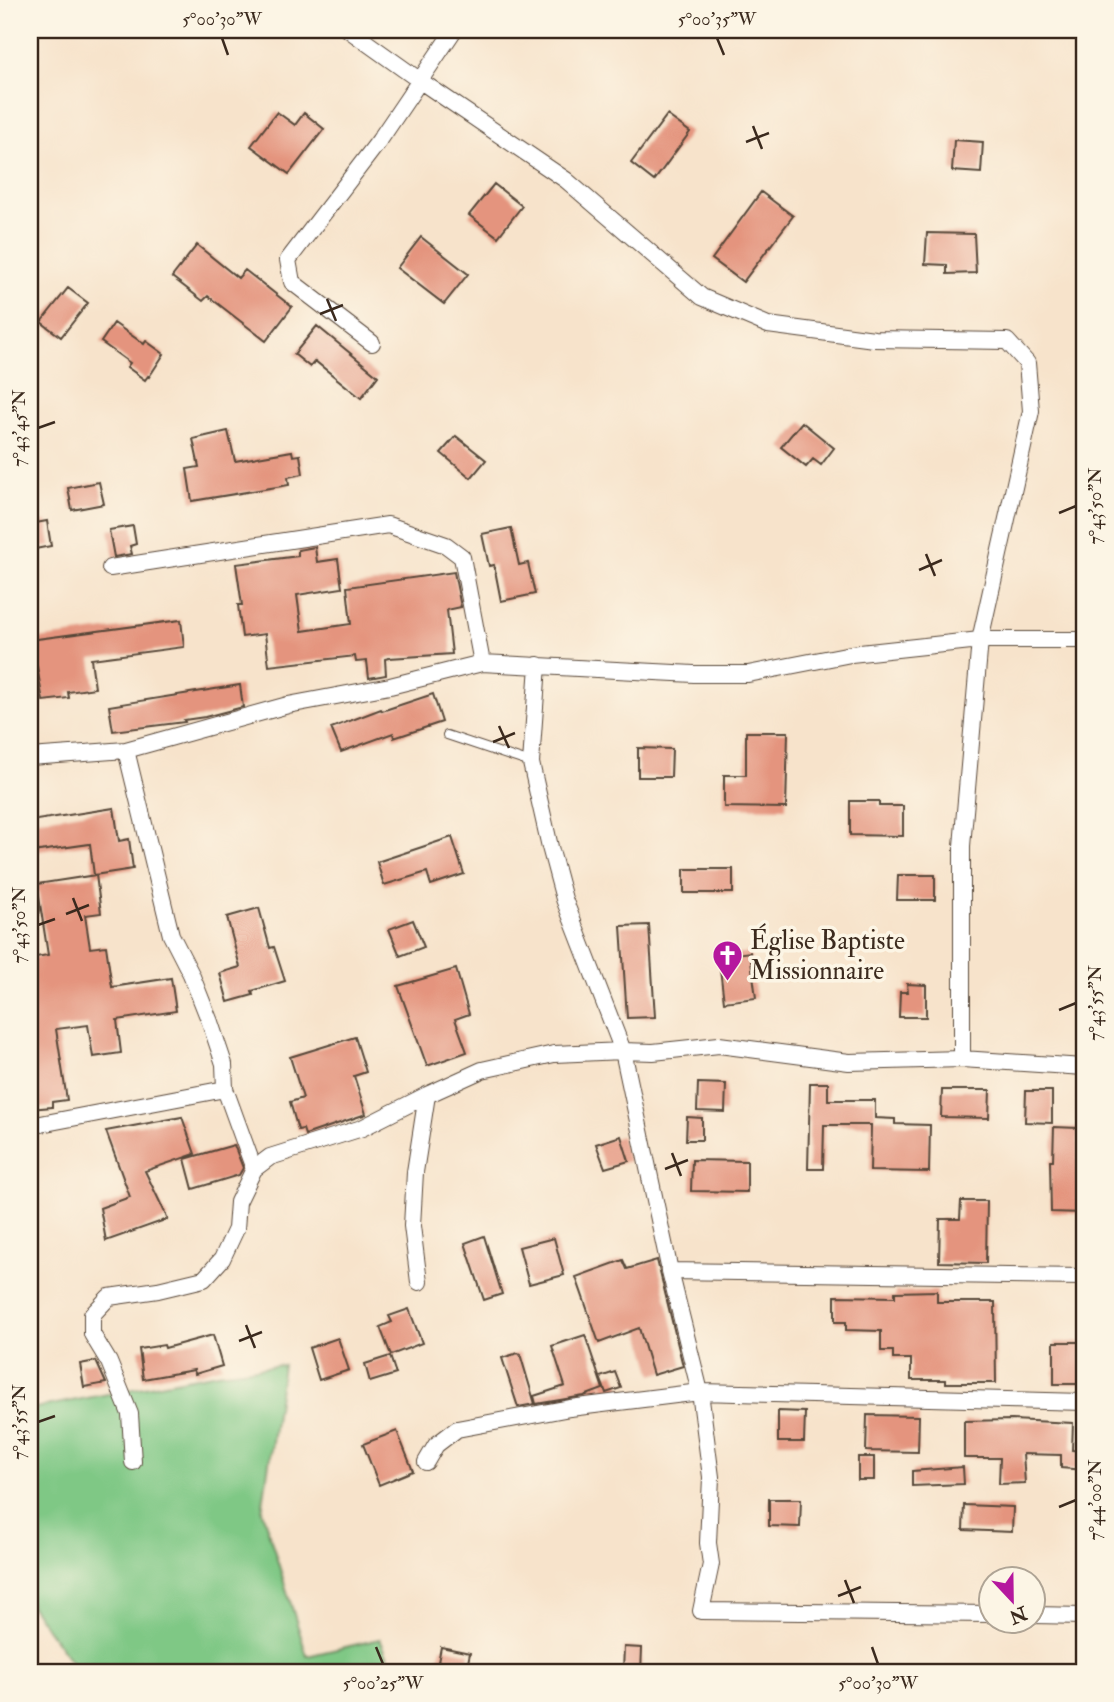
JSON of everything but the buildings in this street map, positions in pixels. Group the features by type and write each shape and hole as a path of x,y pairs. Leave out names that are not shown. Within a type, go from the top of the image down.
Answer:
{"street":[{"path":"349,30 566,180 702,297 768,325 874,339 1007,341 1027,363 1031,411 979,640 962,846 962,1059"},
{"path":"372,344 292,282 288,260 379,141 454,30"},
{"path":"110,568 388,525 446,545 462,557 482,663"},
{"path":"30,757 127,750 288,705 390,686 482,663 694,674 748,674 851,654 979,640 1084,640"},
{"path":"538,665 531,763 564,899 623,1051 670,1271 700,1392 711,1477 708,1543 711,1564 701,1611 978,1614"},
{"path":"127,750 170,935 191,974 211,1021 224,1064 225,1089 254,1169"},
{"path":"132,1462 130,1414 109,1362 92,1334 92,1315 109,1297 158,1290 204,1279 222,1259 236,1229 238,1202 254,1169 270,1157 362,1128 482,1070 554,1054 653,1052 719,1045 849,1062 962,1059 1084,1067"},
{"path":"30,1126 225,1089"},
{"path":"419,1282 412,1226 415,1172 427,1096"},
{"path":"670,1271 1084,1277"},
{"path":"426,1462 436,1446 457,1429 570,1408 700,1392 1084,1402"},
{"path":"1048,1615 1084,1616"}],"lane":[{"path":"447,735 531,763"}],"green space":[{"path":"283,1365 262,1511 307,1656 380,1639 394,1672 79,1672 30,1605 30,1409 217,1373"}],"place":[{"name":"Église Baptiste Missionnaire","path":"727,982"}]}
